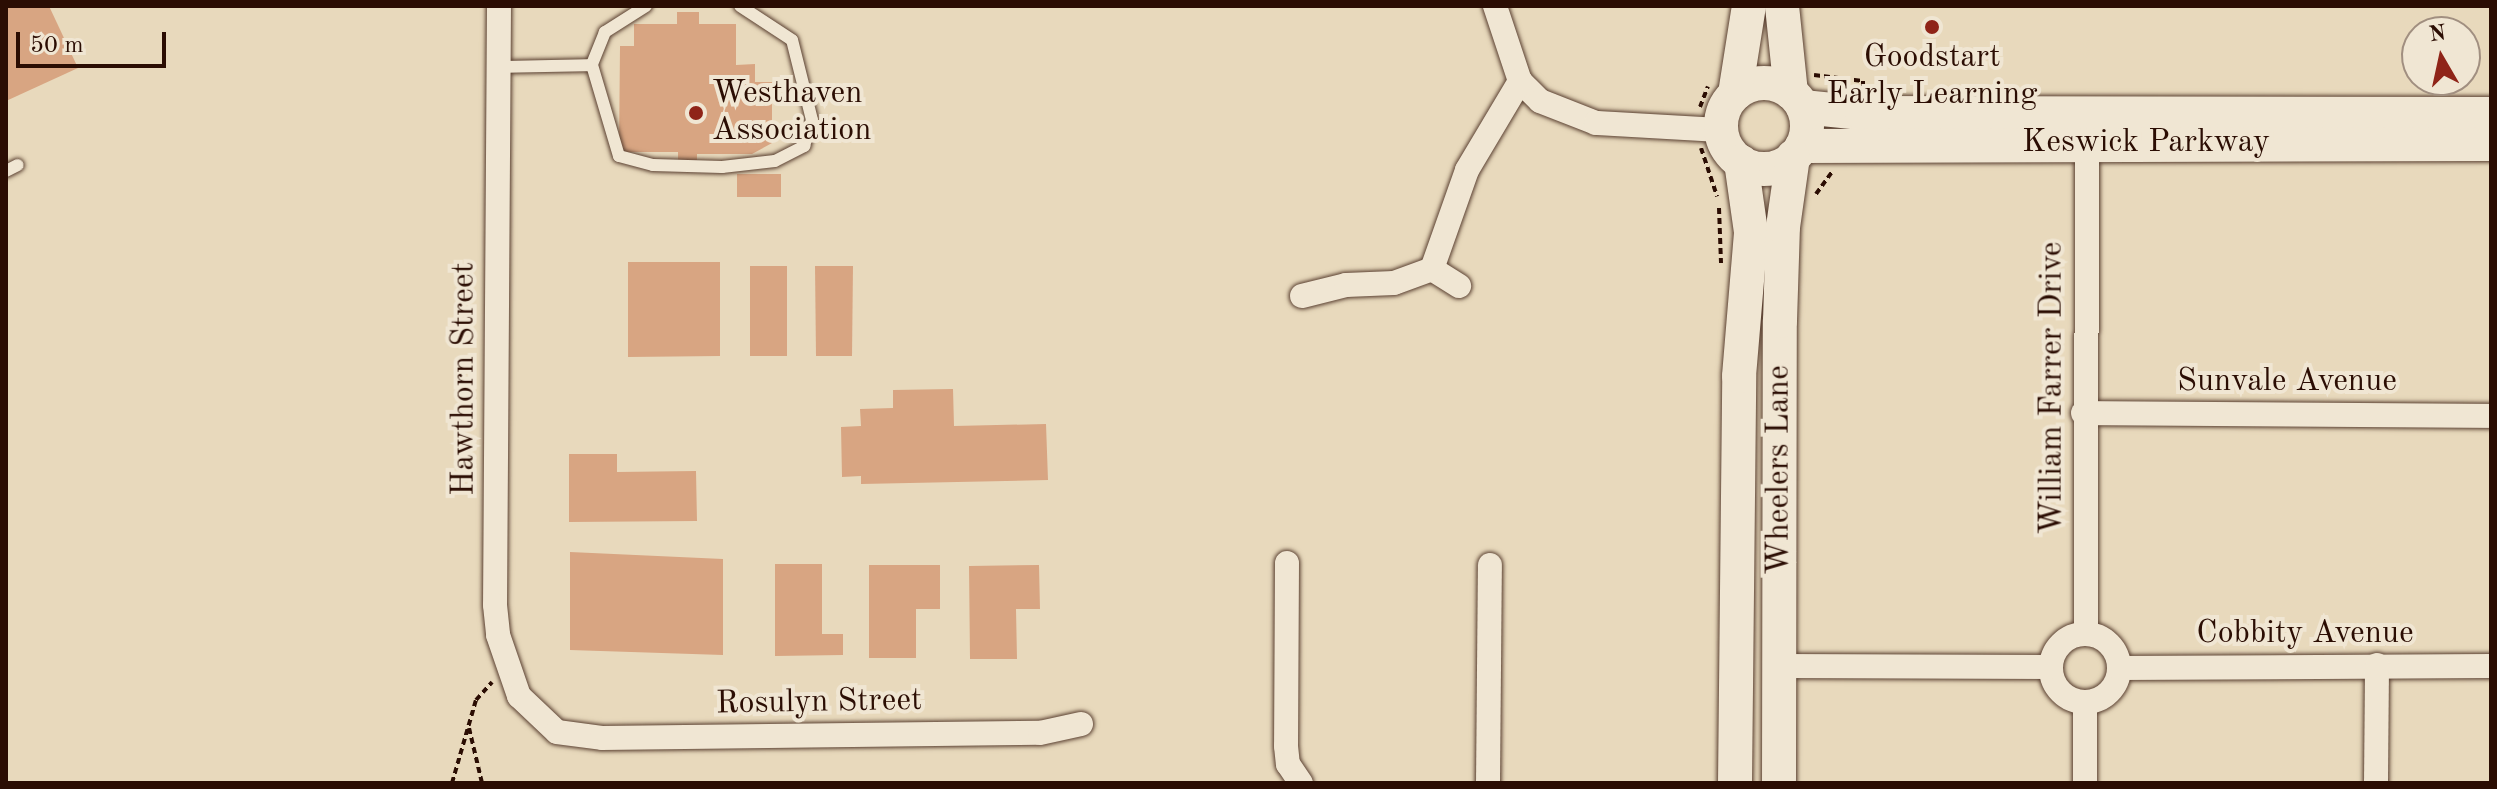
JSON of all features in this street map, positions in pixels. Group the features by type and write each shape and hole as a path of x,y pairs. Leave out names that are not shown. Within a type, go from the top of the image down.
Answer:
{"main road":[{"path":"1749,6 1735,94 1727,105 1721,130 1724,143 1741,162 1768,169 1798,152 1806,134 1797,100 1782,6"},
{"path":"1735,94 1757,84 1797,100"},
{"name":"Keswick Parkway","path":"1797,100 1862,113 2491,114"},
{"name":"Keswick Parkway","path":"1798,152 2087,143 2491,144"},
{"name":"Wheelers Lane","path":"1779,783 1782,261 1798,152"},
{"name":"Wheelers Lane","path":"1735,783 1739,376 1751,232 1741,162"}],"street":[{"name":"Hawthorn Street","path":"499,6 495,605 507,666 519,696 557,732"},
{"path":"1495,6 1520,81 1565,115 1596,123 1721,130"},
{"path":"1432,269 1467,170 1520,81"},
{"name":"William Farrer Drive","path":"2086,634 2083,413 2087,143"},
{"path":"1432,269 1459,286"},
{"path":"1302,296 1346,285 1394,283 1432,269"},
{"name":"Sunvale Avenue","path":"2083,413 2491,416"},
{"path":"1287,563 1286,746 1297,782"},
{"path":"1488,783 1490,565"},
{"path":"2086,634 2113,648 2119,668 2105,695 2085,702 2065,695 2051,667 2066,640 2086,634"},
{"path":"2376,783 2377,665"},
{"path":"1779,666 2051,667"},
{"name":"Cobbity Avenue","path":"2119,668 2491,666"},
{"path":"2085,702 2085,783"},
{"name":"Rosulyn Street","path":"557,732 602,738 1040,733 1081,724"}],"lane":[{"path":"646,6 605,32 592,65 619,156 653,165 775,161 804,146 812,120 792,40 740,6"},
{"path":"499,67 592,65"}],"path":[{"path":"452,783 476,700 507,666"},
{"path":"469,725 482,783"}],"building":[{"path":"6,6 49,6 78,68 6,101"},
{"name":"Westhaven Association","path":"677,12 699,12 699,24 736,24 736,65 755,64 755,82 772,82 772,143 752,154 697,154 697,160 678,160 678,152 619,152 620,46 634,46 634,24 677,24"},
{"path":"737,174 781,174 781,197 737,197"},
{"path":"628,262 720,262 720,356 628,357"},
{"path":"750,266 787,266 787,356 750,356"},
{"path":"815,266 853,266 852,356 816,356"},
{"path":"953,389 954,426 1046,424 1048,480 861,484 861,476 842,477 841,427 861,426 860,409 893,408 893,390"},
{"path":"569,454 617,454 617,472 696,471 697,521 569,522"},
{"path":"570,552 723,559 723,655 570,650"},
{"path":"775,564 822,564 822,634 843,634 843,655 775,656"},
{"path":"869,565 940,565 940,609 916,609 916,658 869,658"},
{"path":"1039,565 1040,609 1016,609 1017,659 970,659 969,566"}],"place":[{"name":"Goodstart Early Learning","path":"1932,27"},
{"name":"Westhaven Association","path":"696,113"}]}
